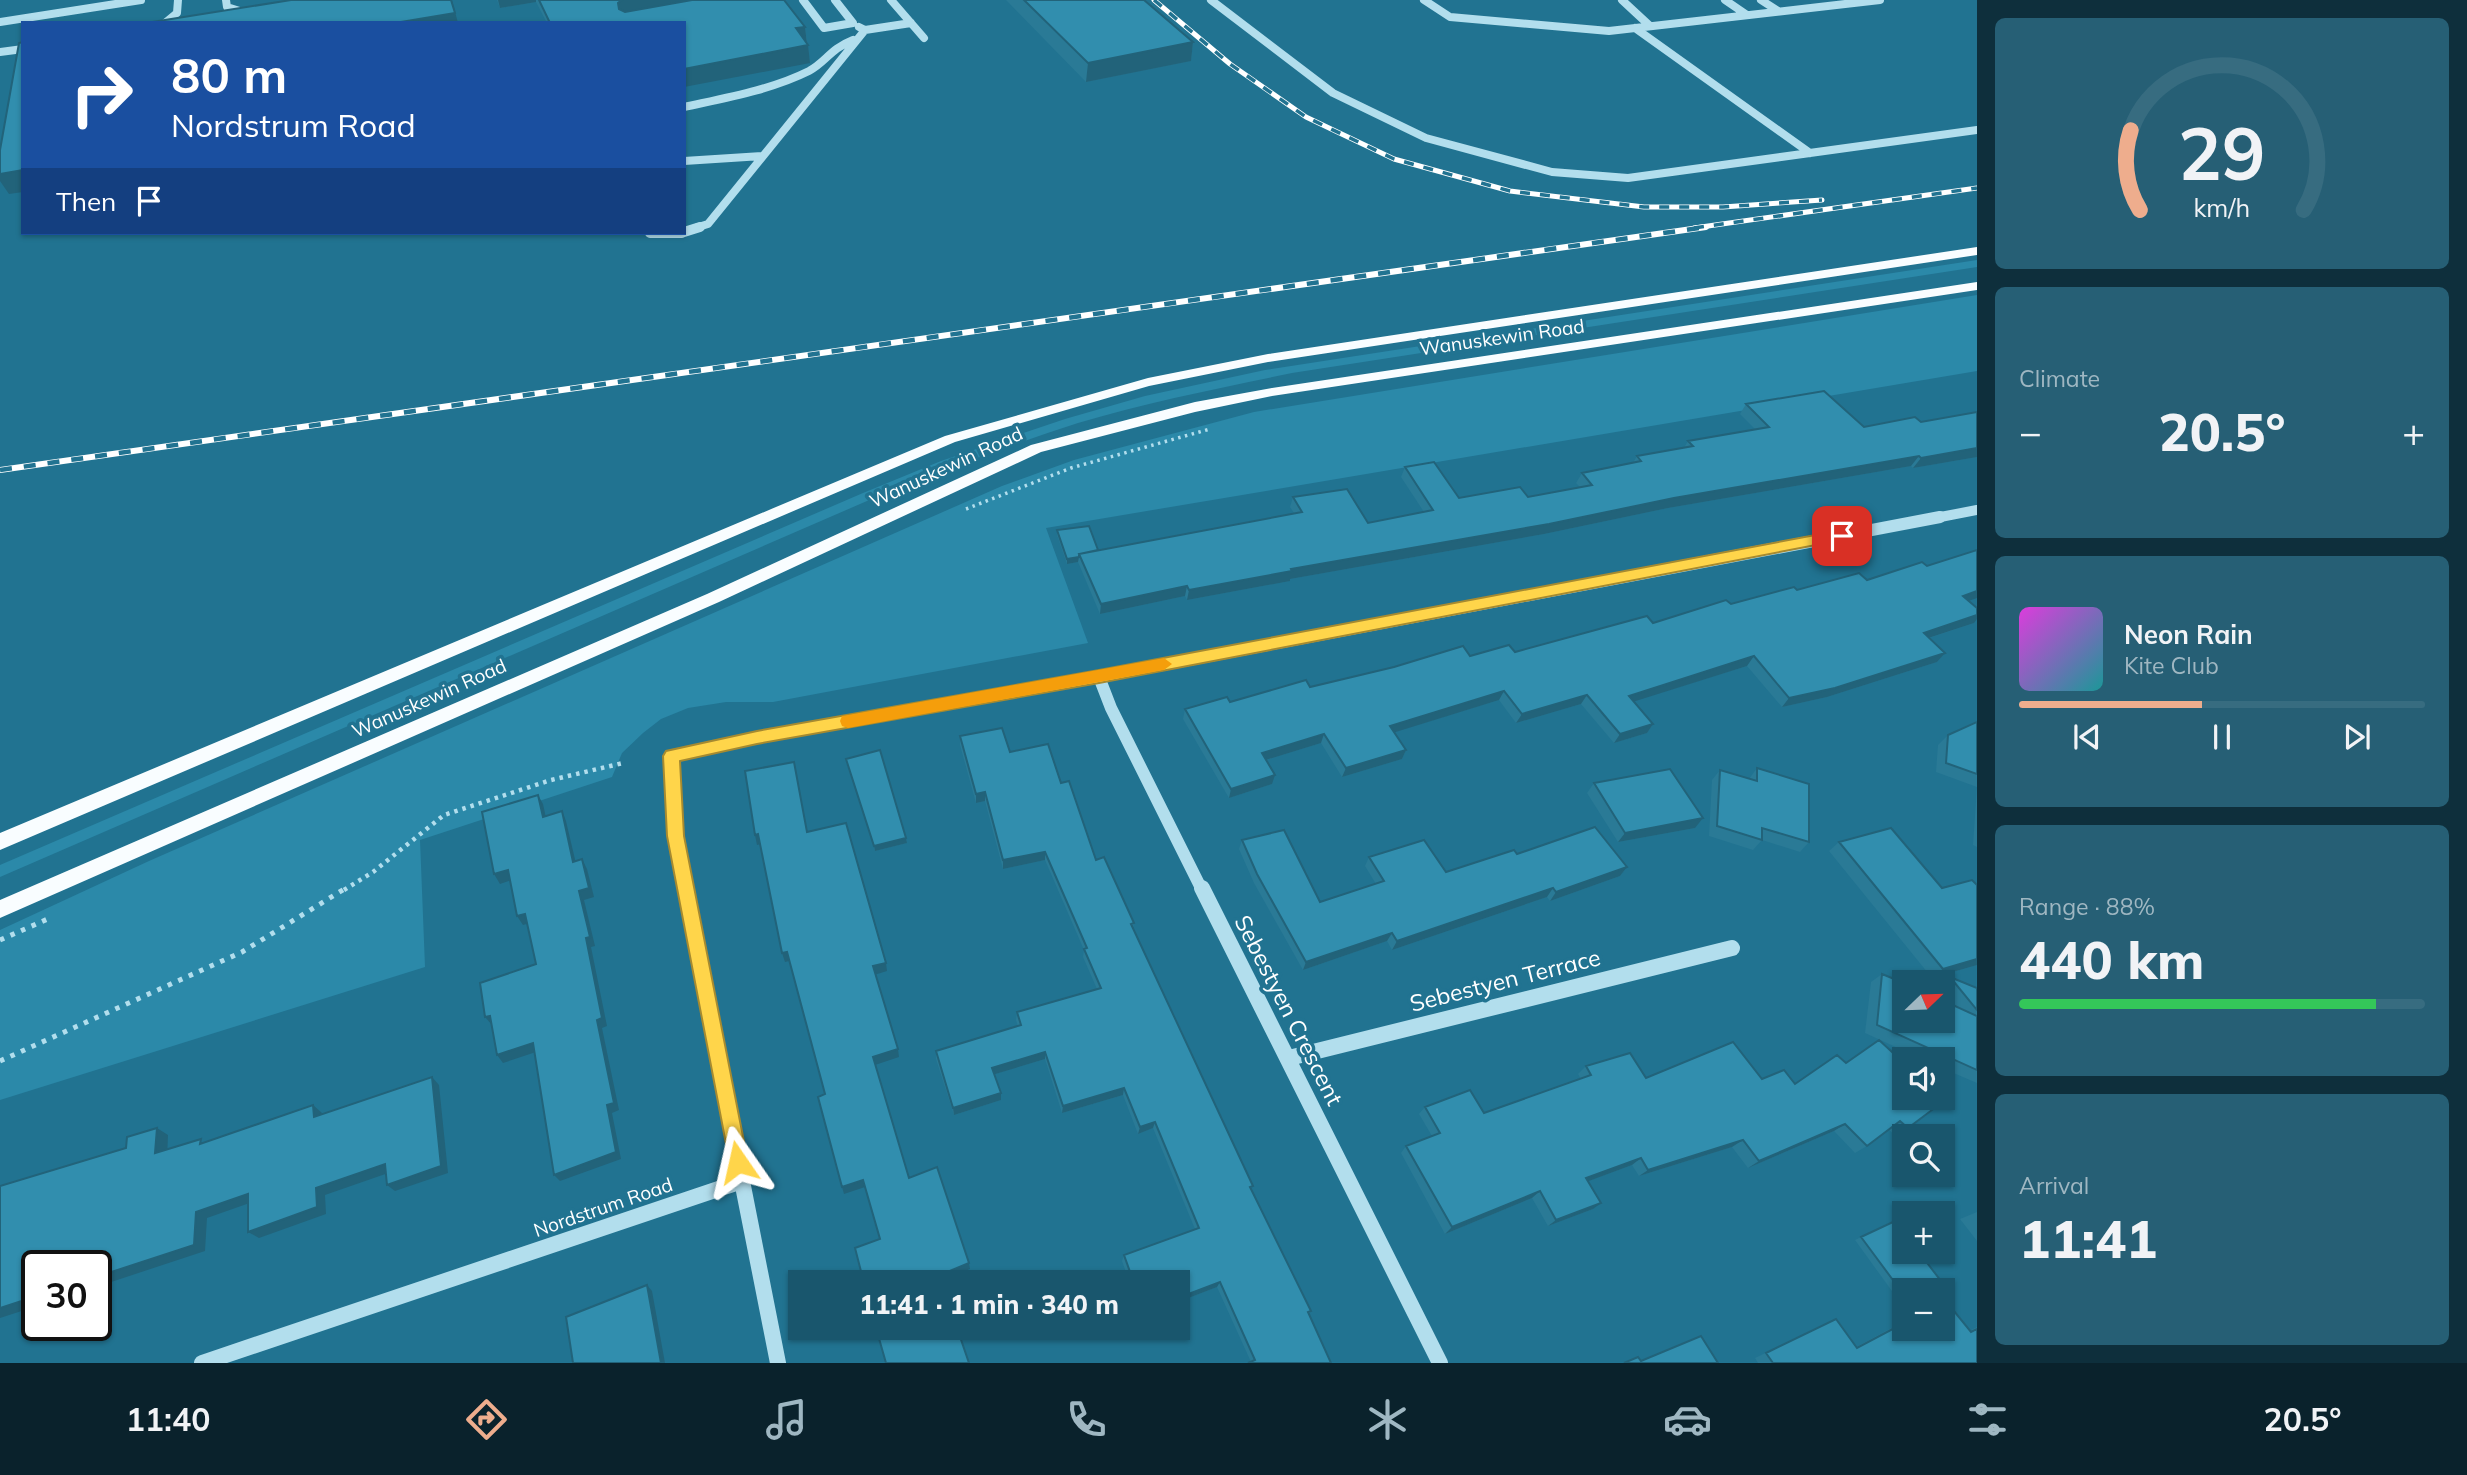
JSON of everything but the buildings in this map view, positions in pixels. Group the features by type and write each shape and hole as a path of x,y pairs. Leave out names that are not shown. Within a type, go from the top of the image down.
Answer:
{"main road":[{"name":"Wanuskewin Road","path":"0,842 950,439 1033,413 1148,382 1268,358 1977,251"},
{"name":"Wanuskewin Road","path":"0,909 713,598 1036,448 1195,407 1272,392 1977,286"}],"street":[{"path":"0,22 141,0"},
{"path":"167,21 177,13 178,0"},
{"path":"226,0 227,8 233,11 253,12"},
{"path":"803,0 824,28 853,23"},
{"path":"835,0 853,23 865,30"},
{"path":"891,0 924,38"},
{"path":"1211,0 1333,93 1426,138 1552,172 1628,178 1977,130"},
{"path":"1424,0 1450,17 1609,31 1880,0"},
{"path":"1622,0 1650,26"},
{"path":"1725,0 1747,15"},
{"path":"1761,0 1778,11"},
{"path":"686,232 708,224 865,30 911,23"},
{"path":"686,107 742,94 811,70 837,46 856,39"},
{"path":"0,52 21,49"},
{"path":"686,160 762,156"},
{"path":"778,1363 675,836 672,756 757,737 1099,677 1977,510"},
{"name":"Sebestyen Crescent","path":"1099,677 1111,708 1440,1363"},
{"name":"Sebestyen Terrace","path":"1289,1058 1732,948"},
{"name":"Nordstrum Road","path":"202,1363 742,1181"}],"lane":[{"path":"1635,28 1810,153"}],"path":[{"path":"954,513 1071,468 1217,427"},
{"path":"0,1061 242,952 373,872 444,814 551,780 623,763"},
{"path":"0,940 51,917"}],"shaded area":[{"path":"1977,260 1977,267 1292,373 1157,402 1078,423 867,501 0,877 0,865 863,493 941,461 1065,419 1145,396 1265,370"},
{"path":"1977,295 1977,371 1046,528 1088,643 773,702 726,702 688,708 661,719 622,753 612,777 420,840 425,967 0,1100 0,930 149,861 1002,486 1074,460 1254,412"}],"railway":[{"path":"1154,0 1230,64 1306,117 1394,159 1510,191 1644,207 1723,207 1822,200"},
{"path":"1694,228 1977,188"},
{"path":"0,470 1706,227"}],"slow traffic":[{"path":"848,721 1164,664"}],"route":[{"path":"738,1162 675,836 672,756 757,737 1099,677 1842,536"}]}
